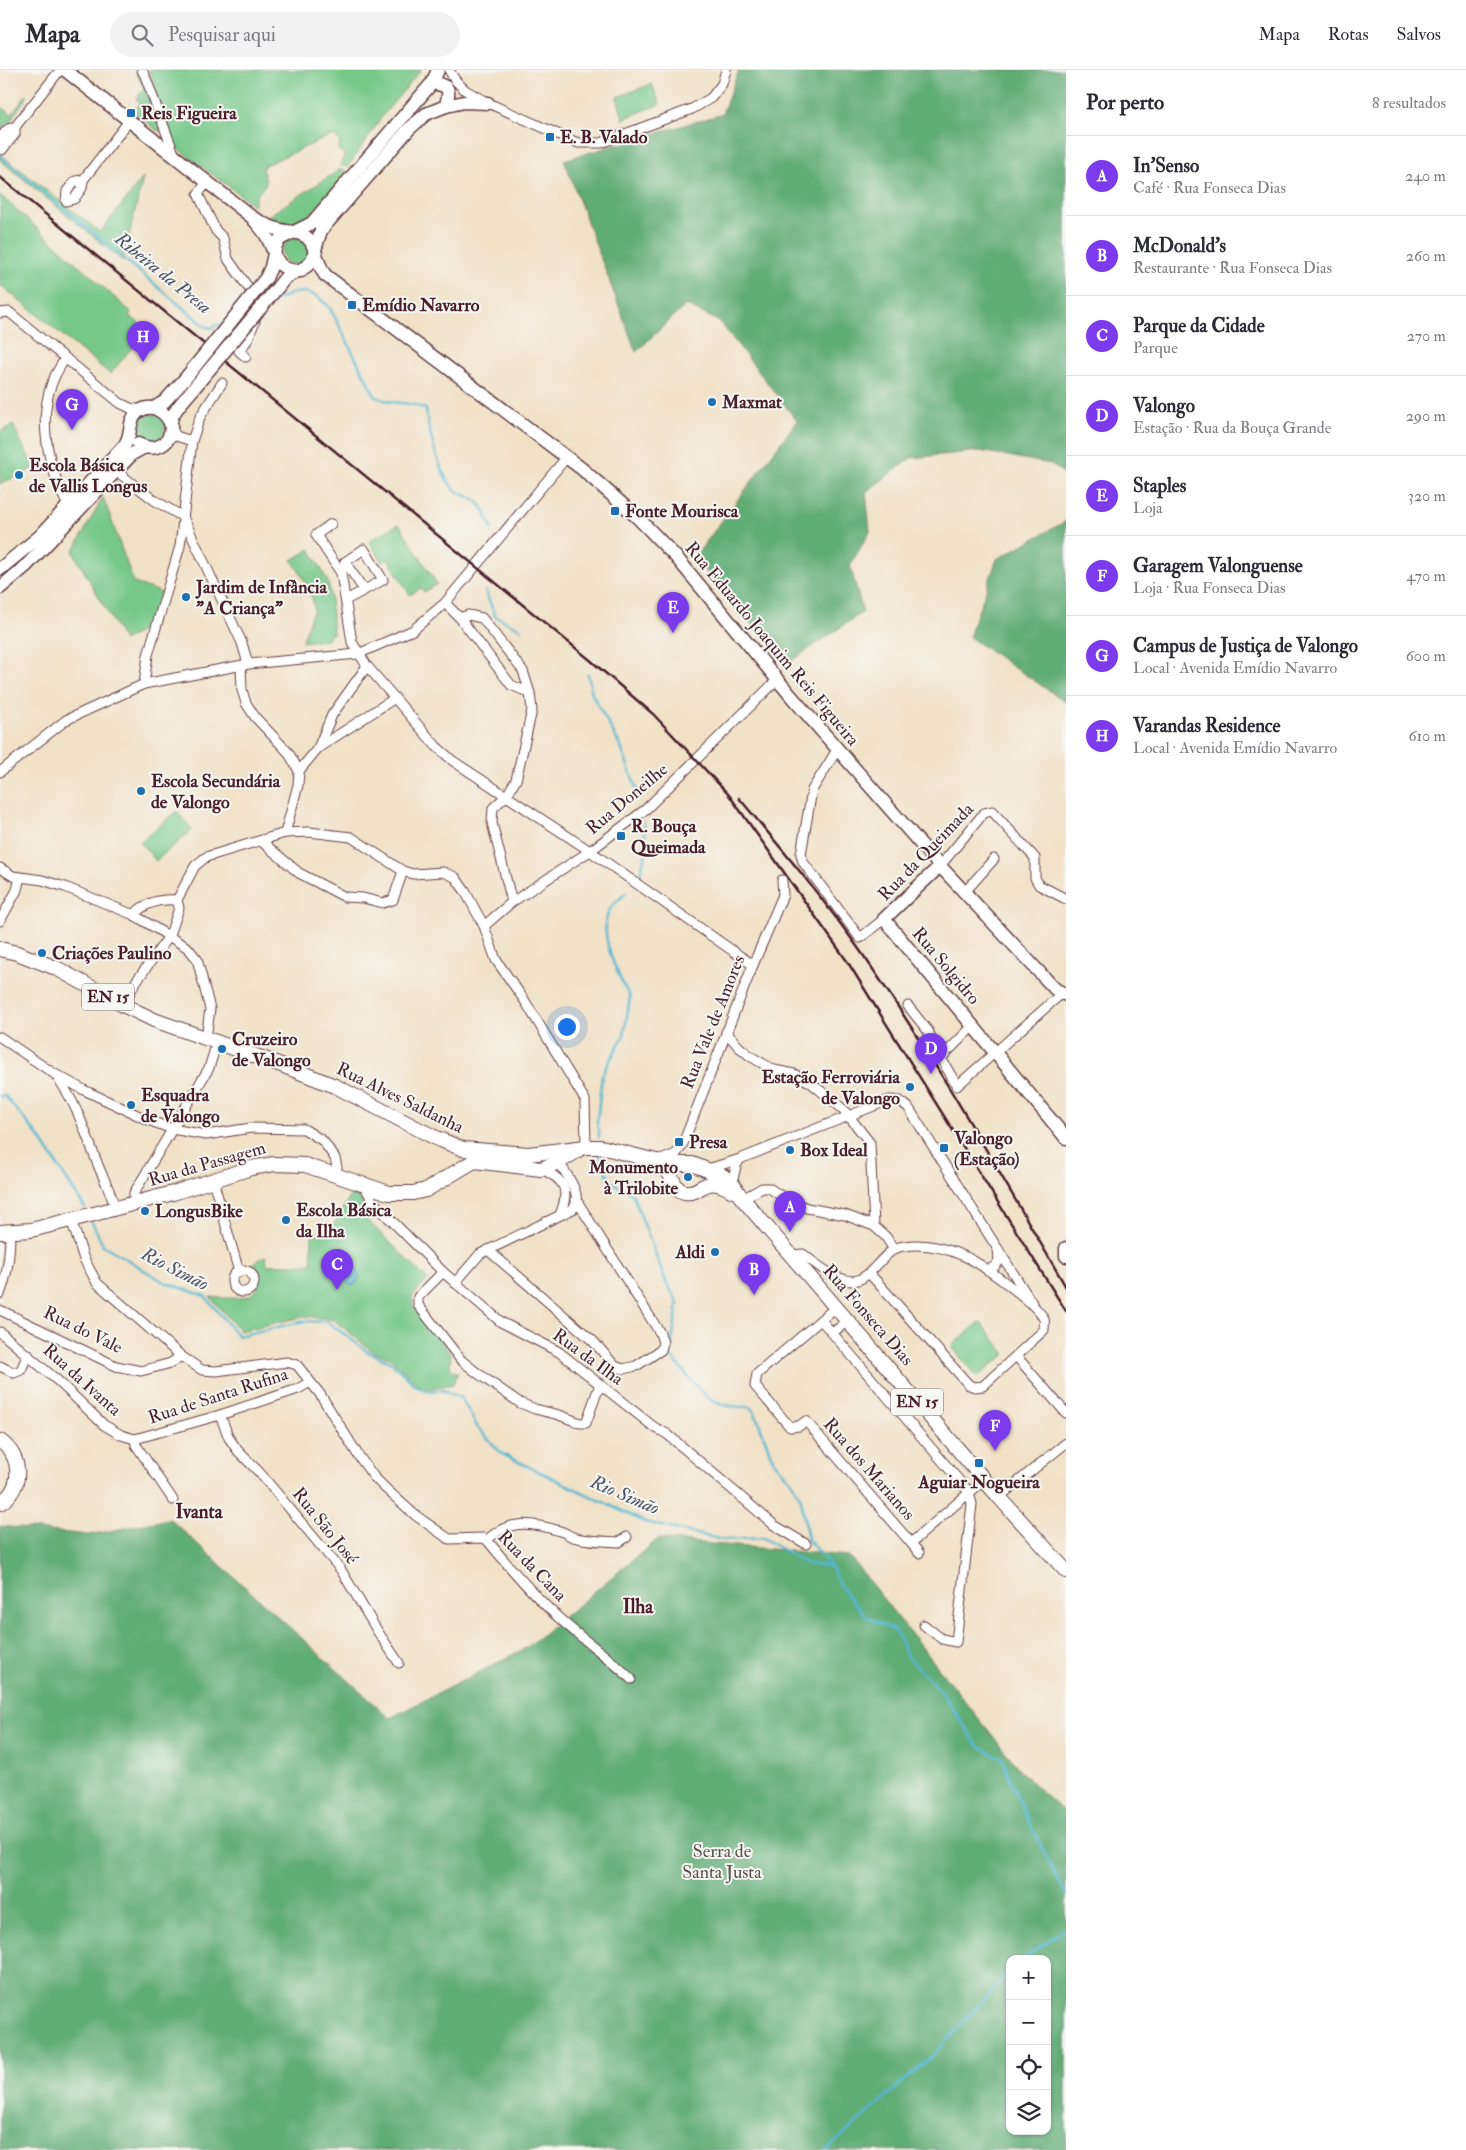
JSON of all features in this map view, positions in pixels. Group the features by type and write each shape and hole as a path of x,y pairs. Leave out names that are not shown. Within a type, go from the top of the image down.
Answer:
{"main road":[{"path":"65,70 253,218 275,229 307,238 314,251"},
{"path":"0,570 39,537 124,446 131,433 132,420 141,410 154,408 164,402 184,380 266,278 280,239 312,223 432,83 438,70"},
{"path":"432,83 444,85 448,89 449,94 446,106"},
{"path":"0,588 26,566 132,454 145,447 158,447 169,433 171,419 175,411 286,278 307,266 312,260 322,230 408,129 426,114 446,106 464,102 488,103"},
{"path":"253,218 268,237 277,261 282,267 290,271 298,271"},
{"name":"Rua Eduardo Joaquim Reis Figueira","path":"314,251 318,264 325,275 608,491 676,557 837,750 964,893 1063,994"},
{"name":"Rua Eduardo Joaquim Reis Figueira","path":"298,271 325,275"},
{"path":"154,408 166,415 169,433"},
{"path":"131,433 134,440 145,447"},
{"name":"Rua da Queimada","path":"884,919 940,866"},
{"name":"Rua Solgidro","path":"884,919 1066,1138"},
{"name":"EN 15","path":"0,948 18,952 56,968 123,1006 154,1020 212,1040"},
{"name":"Rua Alves Saldanha","path":"212,1040 335,1086 436,1138 476,1154"},
{"path":"476,1154 541,1169 559,1162 586,1147"},
{"path":"476,1154 529,1154 601,1147 656,1161"},
{"name":"Rua da Passagem","path":"5,1232 31,1230 115,1209 274,1164 305,1165 389,1193 413,1193 426,1190 476,1154"},
{"path":"529,1154 550,1157 559,1162"},
{"name":"Rua Fonseca Dias","path":"656,1161 666,1167 685,1163 736,1185 836,1307 984,1480 1066,1571"},
{"path":"685,1163 700,1170 702,1186"},
{"name":"Rua Fonseca Dias","path":"685,1163 674,1183 680,1190 689,1192 702,1186 736,1185"},
{"path":"1066,1248 1066,1256"},
{"path":"0,1441 6,1445 16,1459 18,1475 15,1488 7,1499 0,1503"}],"street":[{"path":"15,127 60,70"},
{"path":"142,70 146,76 176,157"},
{"path":"449,70 455,80 465,90 488,103 578,143 601,142 698,106 711,98 722,84 726,70"},
{"path":"83,180 129,121"},
{"path":"208,182 198,194 216,231 222,238 233,269 250,288 256,302 255,321 247,341 239,351 246,357"},
{"path":"5,313 66,358 120,403 130,408 141,410"},
{"path":"66,358 58,368 49,392 44,417 46,442 52,468 68,506"},
{"path":"144,684 148,655 174,571 183,517 192,441 200,417 222,383"},
{"path":"120,403 132,420"},
{"path":"169,433 192,441"},
{"path":"0,772 66,720 144,684 245,665 358,654 413,630 445,603 566,458"},
{"path":"116,471 154,500 183,517 242,643 245,665 242,690 246,703 255,718 288,752 299,771 298,785 286,833"},
{"path":"331,524 316,535 341,573 352,642 367,666 436,746 453,761 590,851 753,965"},
{"path":"341,573 345,562 364,549 383,580 346,600"},
{"path":"345,562 364,590"},
{"path":"445,603 460,618 511,685 530,694"},
{"path":"460,618 468,615 482,618 523,671 530,694 532,710 516,780 507,795 493,808 492,823 512,902"},
{"path":"299,771 318,748 332,715 367,666"},
{"name":"Rua Doneilhe","path":"484,926 512,902 590,851 646,809 777,680"},
{"path":"318,748 395,698"},
{"path":"837,750 812,790 801,854 803,862 860,938 884,919"},
{"name":"Rua da Queimada","path":"940,866 984,813 992,811 1035,858 1034,878 1039,885 1066,899"},
{"path":"123,1006 135,983 170,935 178,908 178,900 195,866 206,857 286,833 309,832 351,837 403,871 413,874 443,872 455,877 484,926 496,960 525,1001 585,1100 586,1147"},
{"path":"261,841 299,873 345,897 363,898 383,903 393,900 403,871"},
{"path":"964,893 994,859"},
{"path":"0,868 13,876 42,880 65,887 134,915 170,935 188,948 196,958 210,1010 212,1040 209,1068 134,1193 134,1204"},
{"path":"0,921 17,890 20,877"},
{"name":"Rua Vale de Amores","path":"685,1163 726,1032 783,895 782,880"},
{"path":"134,915 140,908 152,903 178,900"},
{"path":"908,1006 928,1031 940,1058 956,1086 1063,994"},
{"path":"940,1058 973,1026"},
{"path":"726,1032 750,1056 774,1070 794,1074 810,1082 844,1110 870,1143 874,1226"},
{"path":"0,1037 54,1073 84,1090 172,1129 206,1135 250,1128 304,1129 323,1141 335,1158 337,1168 335,1174"},
{"path":"54,1073 70,1094 76,1106 113,1198 115,1209"},
{"path":"656,1161 670,1158 685,1163 727,1164 889,1100 900,1101 908,1108 1036,1310 1045,1321 1044,1330 1040,1336 983,1386 975,1387 969,1385 869,1273"},
{"path":"736,1185 740,1159"},
{"path":"488,1250 593,1341 615,1366 623,1369 636,1366 661,1350 663,1343 660,1333 577,1201 575,1190 559,1162"},
{"path":"727,1164 731,1165 736,1185"},
{"path":"541,1169 561,1181 565,1190 566,1202 560,1215"},
{"path":"213,1180 239,1272"},
{"name":"Rua da Ilha","path":"364,1185 373,1202 443,1272 501,1322 559,1352 654,1427 667,1434 774,1525 806,1544"},
{"path":"736,1185 769,1188 789,1201 807,1208 845,1215 874,1226 886,1237 893,1248"},
{"path":"455,1283 480,1254 573,1209 577,1201"},
{"name":"Rua da Cana","path":"71,1220 84,1259 97,1283 181,1356 202,1370 216,1371 287,1362 297,1365 320,1394 358,1455 386,1489 415,1515 449,1539 483,1538 487,1540 523,1584 561,1620 612,1660 631,1679"},
{"path":"0,1294 6,1278 10,1256 5,1232"},
{"path":"792,1254 803,1254 817,1266 846,1280 855,1281 869,1273 893,1248 921,1245 945,1249 965,1256 987,1270 1036,1310"},
{"path":"987,1270 994,1267 999,1261 998,1249"},
{"path":"443,1272 418,1297 418,1305 461,1360 476,1372 520,1403 535,1410 559,1415 580,1424 586,1423 600,1384"},
{"name":"Rua dos Marianos","path":"836,1307 757,1374 755,1386 790,1427 799,1426 806,1421 919,1553"},
{"name":"Rua do Vale","path":"0,1310 116,1366 141,1370 171,1363 181,1356"},
{"path":"821,1320 969,1492 972,1504 956,1642 942,1639 924,1625"},
{"path":"832,1333 848,1321"},
{"name":"Rua da Ivanta","path":"0,1332 30,1356 104,1425 121,1435 135,1439"},
{"path":"0,1366 14,1373 21,1370 30,1356"},
{"path":"1016,1356 1066,1413"},
{"name":"Rua de Santa Rufina","path":"135,1439 220,1415 298,1389 310,1382"},
{"name":"Rua São José","path":"220,1415 229,1438 238,1451 259,1472 342,1570 378,1632 399,1663"},
{"path":"135,1439 136,1445 173,1500"},
{"path":"999,1497 1066,1443"},
{"name":"Rua dos Marianos","path":"911,1543 984,1480"},
{"path":"487,1540 495,1532 512,1524 533,1525 565,1532 572,1537 619,1542 627,1537"}],"green space":[{"path":"135,70 139,70 162,128 159,132 134,112 140,103 136,99 144,89"},
{"path":"149,70 421,70 384,114 348,167 340,165 344,157 343,153 338,150 340,141 334,136 328,137 265,165 262,169 266,180 265,185 256,196 254,205 174,146"},
{"path":"739,70 1066,70 1066,475 1051,464 980,451 911,458 866,492 870,532 850,565 863,612 787,664 694,558 797,421 720,322 686,305 636,352 564,160 722,114"},
{"path":"652,84 660,104 623,119 617,97"},
{"path":"26,95 28,96 11,119 14,121 6,124 0,131 0,106 11,115"},
{"path":"0,154 100,232 143,178 123,261 0,160"},
{"path":"341,169 347,171 319,205 302,220 283,225 265,218"},
{"path":"0,195 131,312 129,315 140,324 138,327 147,330 110,374 2,286 0,287"},
{"path":"302,238 308,248 309,256 299,266 286,262 282,252 288,239"},
{"path":"151,414 161,418 165,428 161,438 151,442 141,438 137,428 141,418"},
{"path":"13,425 34,468 0,484 0,432"},
{"path":"103,497 134,583 163,593 153,624 124,641 73,552"},
{"path":"1066,521 1066,702 969,637 997,559"},
{"path":"399,524 437,584 424,592 421,588 410,595 388,559 382,562 369,541"},
{"path":"310,549 328,581 333,634 329,635 329,639 302,642 314,612 312,598 307,585 292,560"},
{"path":"177,811 192,830 156,861 140,842"},
{"path":"355,1191 364,1205 358,1211 428,1280 412,1297 413,1306 451,1353 450,1365 452,1371 458,1372 453,1384 427,1389 418,1385 390,1358 373,1352 334,1320 306,1316 240,1331 210,1297 243,1297 256,1291 258,1275 249,1266 266,1256 267,1265 311,1264 312,1236 334,1224 349,1197"},
{"path":"980,1322 1006,1354 977,1377 951,1346"},
{"name":"Serra de Santa Justa","path":"170,1519 390,1718 526,1648 658,1539 849,1556 1024,1775 1066,1814 1066,2150 0,2150 0,1526 89,1535"}],"water":[{"path":"349,1263 358,1271 359,1278 356,1284 349,1285 344,1280 344,1266"}],"waterway":[{"name":"Ribeira da Presa","path":"0,156 205,326 211,328 223,323"},
{"name":"Ribeira da Presa","path":"272,302 293,293 305,292 317,296 330,308 375,396 387,401 420,406 426,409 432,440 444,473 454,489 481,505 492,529"},
{"name":"Ribeira da Presa","path":"485,590 495,616 521,629"},
{"name":"Ribeira da Presa","path":"588,674 592,694 620,745 640,798"},
{"name":"Ribeira da Presa","path":"640,874 646,853 644,821"},
{"name":"Ribeira da Presa","path":"599,1137 597,1122 602,1075 624,1035 630,997 615,967 607,942 606,919 611,907 626,893"},
{"name":"Rio Simão","path":"0,1096 5,1096 40,1138 85,1208"},
{"name":"Ribeira da Presa","path":"600,1153 609,1180 633,1195 666,1282 678,1303 670,1355 691,1381 710,1399 724,1405 750,1407 755,1413 773,1460 791,1481 801,1499 808,1540 830,1565"},
{"name":"Rio Simão","path":"92,1222 103,1245 164,1282 205,1296 238,1336 305,1321 328,1322 368,1352 392,1363 415,1385 427,1391 443,1390 461,1398 478,1428 502,1454 645,1522 723,1540 763,1538 807,1564 830,1566 842,1589 867,1617 896,1631 907,1656 943,1694 978,1746 1002,1758 1024,1811 1066,1895"},
{"path":"1029,1955 1066,1928"},
{"path":"826,2150 933,2055 1006,1975"}],"railway":[{"path":"0,177 589,659 653,714 729,795 847,961 1066,1311"},
{"path":"739,798 832,912 889,992 967,1117 1066,1287"}],"place":[{"name":"Reis Figueira","path":"131,113"},
{"name":"E. B. Valado","path":"550,137"},
{"name":"Emídio Navarro","path":"352,305"},
{"name":"Varandas Residence","path":"143,362"},
{"name":"Maxmat","path":"712,402"},
{"name":"Campus de Justiça de Valongo","path":"72,430"},
{"name":"Escola Básica de Vallis Longus","path":"19,475"},
{"name":"Fonte Mourisca","path":"615,511"},
{"name":"Jardim de Infância \"A Criança\"","path":"186,597"},
{"name":"Staples","path":"673,633"},
{"name":"Escola Secundária de Valongo","path":"141,791"},
{"name":"R. Bouça Queimada","path":"621,836"},
{"name":"Criações Paulino","path":"42,953"},
{"name":"Cruzeiro de Valongo","path":"222,1049"},
{"name":"Valongo","path":"931,1074"},
{"name":"Estação Ferroviária de Valongo","path":"910,1087"},
{"name":"Esquadra de Valongo","path":"131,1105"},
{"name":"Presa","path":"679,1142"},
{"name":"Valongo (Estação)","path":"944,1148"},
{"name":"Box Ideal","path":"790,1150"},
{"name":"Monumento à Trilobite","path":"688,1177"},
{"name":"LongusBike","path":"145,1211"},
{"name":"Escola Básica da Ilha","path":"286,1220"},
{"name":"In'Senso","path":"790,1232"},
{"name":"Aldi","path":"715,1252"},
{"name":"Parque da Cidade","path":"337,1290"},
{"name":"McDonald's","path":"754,1295"},
{"name":"Garagem Valonguense","path":"995,1451"},
{"name":"Aguiar Nogueira","path":"979,1463"}],"district":[{"name":"Ivanta","path":"199,1512"},
{"name":"Ilha","path":"638,1607"}]}
